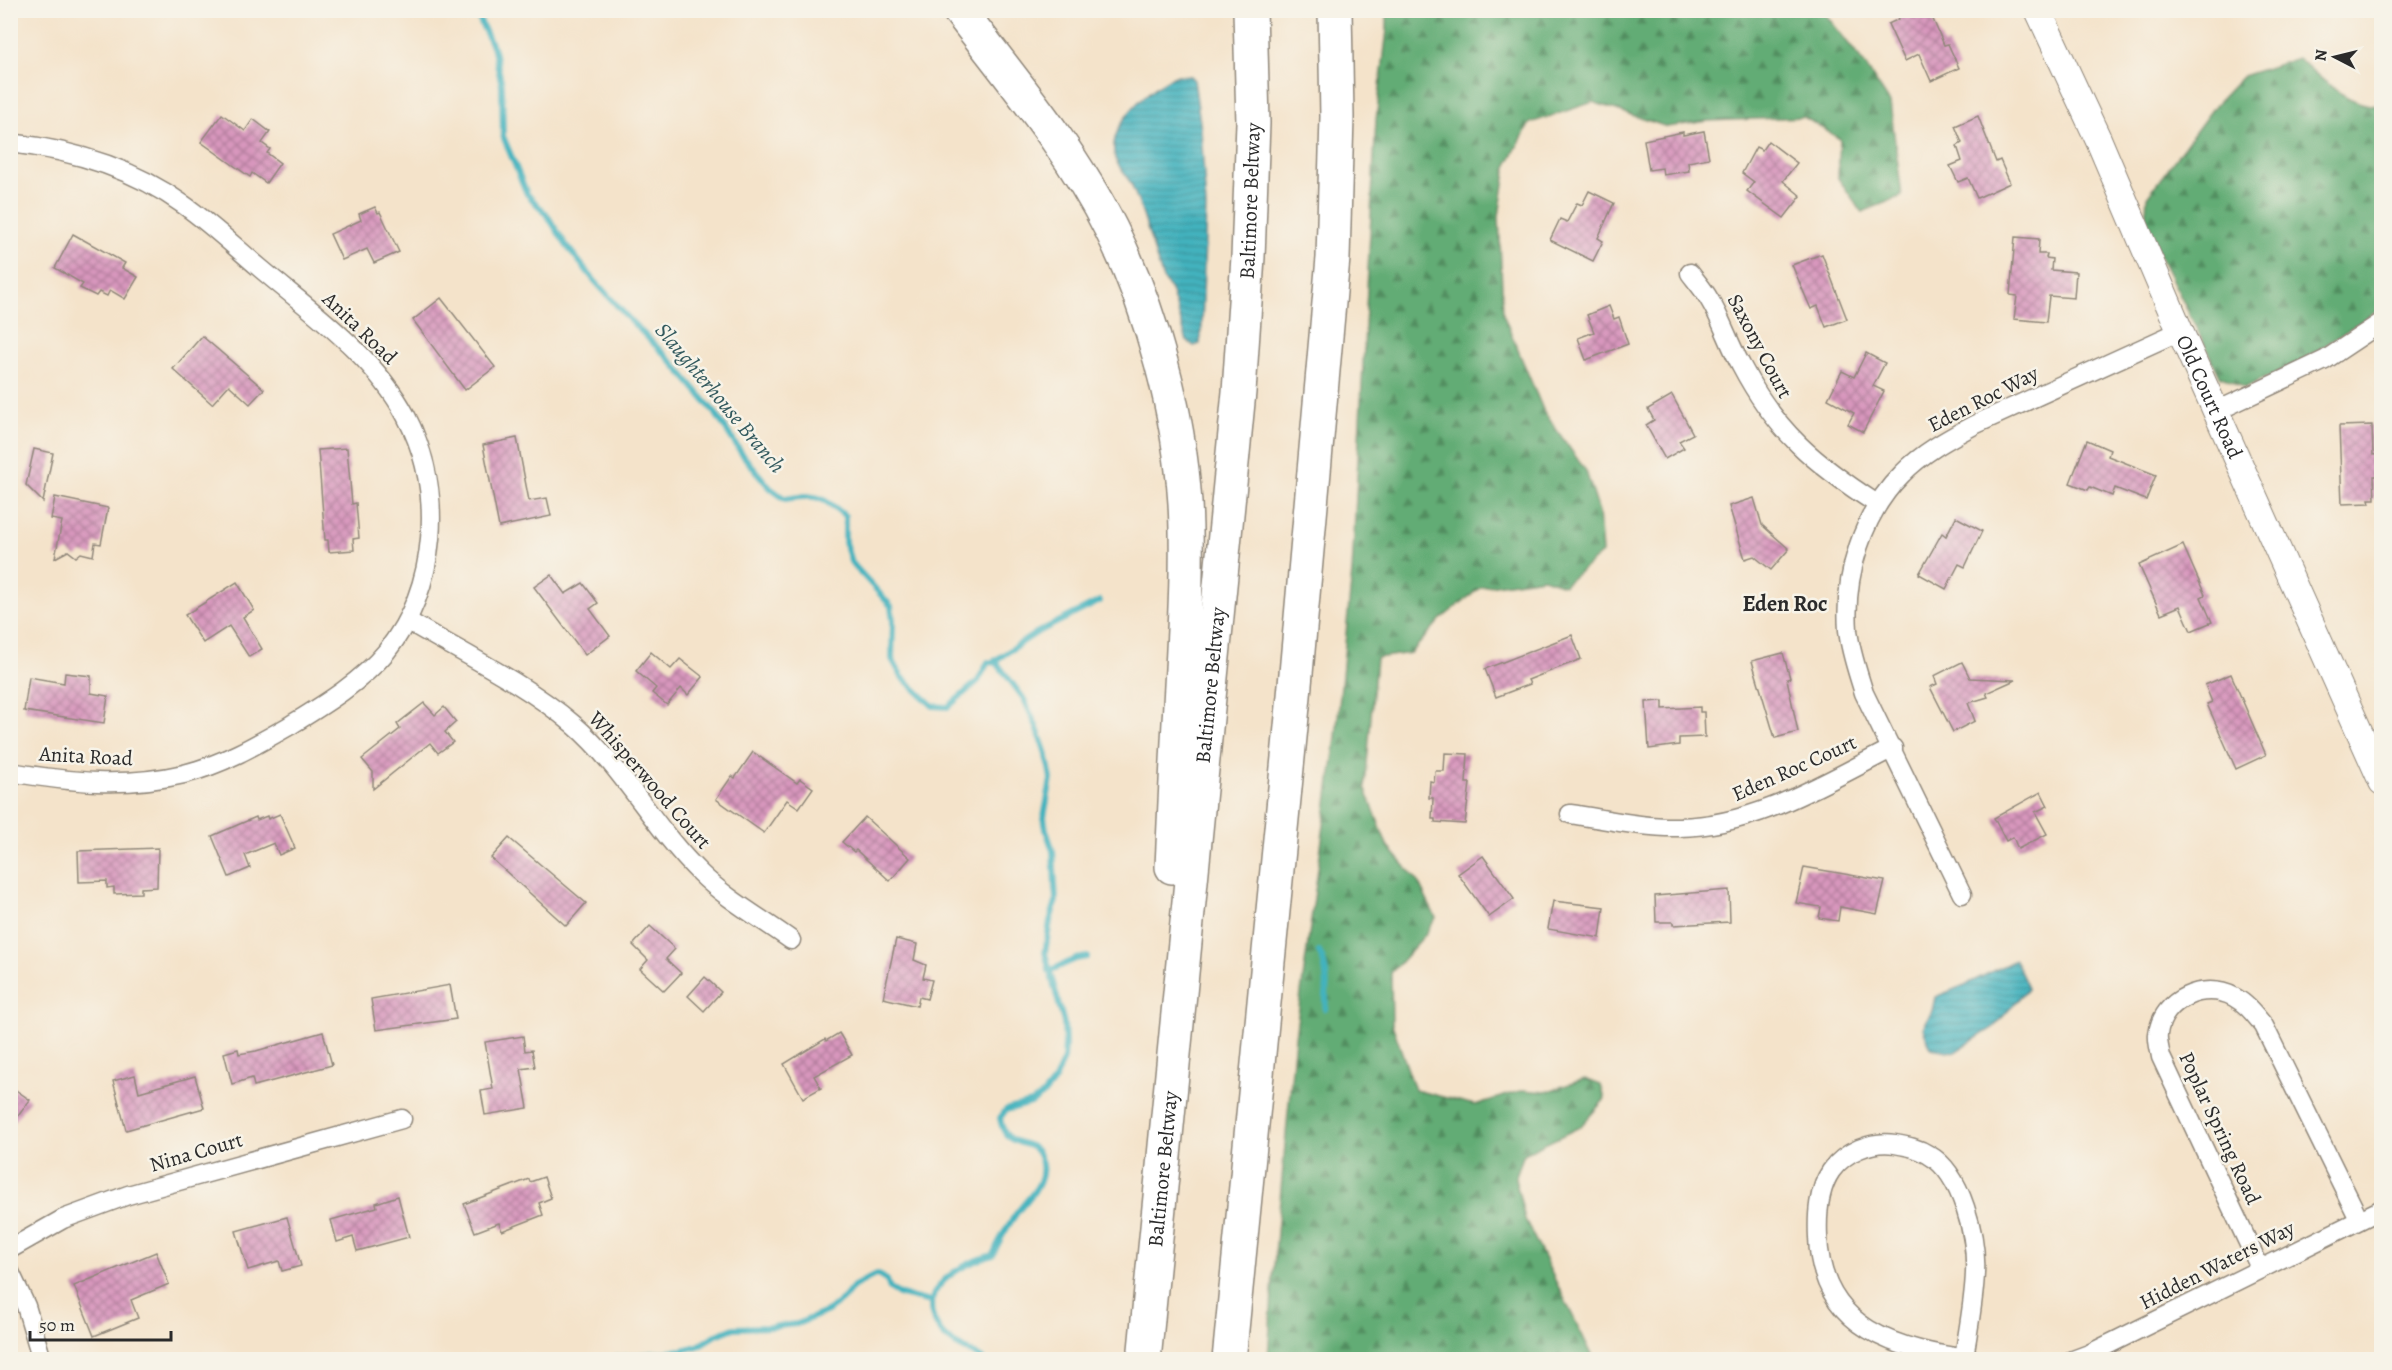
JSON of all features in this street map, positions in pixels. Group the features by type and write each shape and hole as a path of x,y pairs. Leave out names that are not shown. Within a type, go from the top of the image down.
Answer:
{"highway":[{"path":"959,10 1066,151 1111,228 1147,319 1174,421 1185,503 1186,555 1155,1247"},
{"name":"Baltimore Beltway","path":"1144,1359 1239,392 1248,257 1253,123 1250,10"},
{"path":"1229,1359 1294,696 1333,258 1337,117 1335,10"}],"main road":[{"name":"Old Court Road","path":"2038,10 2099,141 2180,331 2382,782"}],"street":[{"name":"Anita Road","path":"10,143 62,151 95,160 128,173 182,203 333,330 367,361 388,387 407,417 428,474 432,510 430,547 408,621 385,653 352,683 307,715 226,759 186,773 140,782 69,782 10,772"},
{"name":"Saxony Court","path":"1690,273 1709,299 1760,400 1781,427 1804,452 1832,475 1877,504"},
{"path":"2217,411 2325,360 2382,322"},
{"name":"Eden Roc Way","path":"1962,894 1893,748 1864,693 1848,632 1851,572 1861,540 1877,504 1901,475 1920,458 1948,439 2180,331"},
{"name":"Whisperwood Court","path":"408,621 546,703 574,725 628,783 662,831 700,874 791,940"},
{"name":"Eden Roc Court","path":"1570,814 1646,825 1679,827 1714,824 1749,816 1782,803 1893,748"},
{"name":"Poplar Spring Road","path":"2260,1268 2161,1057 2158,1034 2168,1009 2182,998 2197,992 2218,992 2233,996 2252,1010 2264,1026 2359,1220"},
{"name":"Nina Court","path":"10,1249 63,1219 128,1195 402,1119"},
{"path":"1886,1143 1910,1146 1931,1155 1947,1171 1958,1192 1974,1239 1976,1272 1970,1359 1917,1350 1880,1337 1857,1324 1836,1298 1825,1276 1818,1248 1817,1218 1823,1187 1832,1170 1846,1156 1867,1146 1886,1143"},
{"name":"Hidden Waters Way","path":"2073,1359 2089,1354 2382,1209"},
{"path":"10,1272 26,1306 42,1359"}],"green space":[{"path":"1652,10 1657,13 1823,11 1866,66 1890,103 1902,196 1862,212 1838,178 1840,139 1804,117 1708,121 1667,127 1593,102 1530,123 1507,165 1499,216 1503,314 1544,412 1586,471 1599,512 1602,553 1564,585 1543,578 1481,587 1441,619 1411,653 1376,658 1365,787 1387,845 1417,880 1436,918 1424,936 1391,973 1392,1024 1415,1090 1475,1105 1523,1090 1545,1092 1585,1079 1601,1085 1605,1099 1580,1127 1524,1154 1515,1178 1525,1219 1594,1359 1268,1359 1273,1276 1295,1037 1336,737 1352,572 1376,120 1387,30 1387,11"},
{"path":"2298,58 2326,83 2347,97 2357,102 2381,106 2381,308 2300,362 2244,388 2220,376 2145,225 2147,197 2216,104 2243,76"}],"water":[{"path":"1178,75 1190,76 1194,80 1201,129 1206,207 1202,326 1200,344 1194,346 1187,341 1171,290 1163,279 1135,192 1115,158 1114,145 1117,133 1133,108 1156,88"},
{"path":"2015,960 2028,988 1994,1027 1955,1052 1931,1048 1923,1028 1932,1011 1935,997"}],"building":[{"path":"1896,10 1929,10 1944,45 1948,44 1959,68 1931,81 1919,54 1905,61 1888,24 1899,19"},
{"path":"222,114 245,131 253,119 270,132 262,143 270,149 267,153 280,163 266,183 252,173 250,177 201,142"},
{"path":"1978,116 1996,162 2000,160 2010,183 1977,198 1968,178 1958,182 1950,166 1962,161 1957,146 1962,143 1955,126"},
{"path":"1704,131 1709,158 1688,162 1689,171 1663,175 1662,168 1649,170 1644,140 1683,132 1683,135"},
{"path":"1768,141 1797,163 1783,181 1801,196 1784,218 1747,191 1754,182 1742,173 1756,147 1762,150"},
{"path":"1589,191 1614,203 1598,238 1603,241 1593,261 1550,240 1560,219 1567,222 1577,203 1582,205"},
{"path":"375,207 378,213 380,212 399,252 374,263 367,249 342,260 330,234 361,220 359,214"},
{"path":"73,234 125,263 122,268 138,277 125,299 110,290 107,296 99,292 96,296 80,288 83,284 55,268"},
{"path":"2015,237 2039,239 2038,254 2047,254 2046,258 2052,259 2051,270 2076,272 2074,298 2049,296 2046,322 2014,319 2017,296 2010,295"},
{"path":"1822,254 1847,319 1826,327 1818,306 1811,309 1792,265"},
{"path":"441,298 495,367 465,390 413,320"},
{"path":"1609,306 1614,319 1619,317 1628,344 1586,360 1578,338 1594,332 1587,315"},
{"path":"202,336 264,389 250,404 229,385 212,404 173,369"},
{"path":"1866,353 1885,363 1873,386 1884,391 1863,432 1848,424 1854,413 1828,399 1842,371 1854,377"},
{"path":"1672,395 1693,434 1679,441 1684,448 1665,459 1646,425 1654,420 1648,409"},
{"path":"2372,425 2373,455 2382,454 2382,476 2374,476 2375,499 2369,499 2370,503 2342,504 2339,426"},
{"path":"517,438 529,501 547,498 551,516 499,527 483,445"},
{"path":"2087,440 2110,450 2108,456 2156,475 2146,500 2115,488 2112,496 2090,487 2088,490 2070,483"},
{"path":"347,448 352,504 356,503 359,538 353,539 354,550 329,552 328,540 325,540 318,450"},
{"path":"34,449 53,453 43,502 26,485"},
{"path":"55,497 108,508 101,544 95,543 93,556 81,553 76,557 68,551 55,558 62,521 51,519"},
{"path":"1754,498 1762,525 1789,549 1771,570 1754,556 1745,559 1729,506"},
{"path":"1956,517 1982,531 1965,567 1959,564 1946,589 1919,574 1942,533 1946,536"},
{"path":"2183,545 2205,595 2201,597 2212,622 2191,631 2180,606 2161,614 2139,565"},
{"path":"551,575 565,594 583,583 598,603 590,609 610,636 585,655 534,587"},
{"path":"237,582 254,610 243,617 262,649 249,657 229,626 203,643 185,615"},
{"path":"1572,635 1581,659 1528,680 1530,684 1496,697 1485,669"},
{"path":"651,652 671,669 680,659 703,677 688,695 681,688 667,705 652,693 656,688 636,671"},
{"path":"1783,653 1790,678 1787,679 1798,732 1775,738 1752,661"},
{"path":"1962,662 1970,678 2015,680 1986,693 1988,697 1968,703 1975,721 1953,732 1930,687 1937,684 1934,676"},
{"path":"65,673 91,676 91,693 108,696 104,723 24,711 29,677 64,683"},
{"path":"2231,674 2266,755 2236,769 2207,704 2212,702 2205,685"},
{"path":"1663,701 1663,709 1700,707 1700,712 1704,712 1705,737 1679,738 1679,745 1649,749 1646,702"},
{"path":"424,703 435,715 444,707 456,722 445,732 453,742 438,753 430,743 373,789 373,772 362,759 400,729 397,724"},
{"path":"753,752 797,783 800,779 813,788 799,808 787,800 764,833 716,799 732,776 735,778"},
{"path":"1445,753 1468,754 1466,783 1470,783 1465,824 1435,822 1435,819 1432,819 1433,798 1429,798 1430,781 1434,782 1435,771 1444,771"},
{"path":"2041,792 2048,806 2035,812 2047,834 2018,849 2013,837 2006,841 1994,818"},
{"path":"280,814 295,848 279,855 274,843 245,855 250,868 229,877 212,836 256,817 257,820 267,816 268,819"},
{"path":"865,817 910,858 890,881 856,850 854,852 842,842"},
{"path":"509,838 586,903 566,926 491,858"},
{"path":"158,848 157,887 141,888 141,893 114,894 114,887 107,888 107,881 79,882 78,851"},
{"path":"1483,856 1514,899 1489,917 1458,874"},
{"path":"1804,867 1885,881 1877,914 1840,907 1838,921 1819,918 1821,907 1796,903"},
{"path":"1729,890 1730,922 1673,925 1673,922 1656,922 1655,896"},
{"path":"1553,901 1604,907 1600,938 1548,929"},
{"path":"650,926 675,949 666,959 681,973 664,991 640,969 648,960 633,945"},
{"path":"896,939 917,944 914,960 926,965 923,978 932,980 927,999 919,997 917,1006 883,998"},
{"path":"705,977 721,992 704,1011 688,996"},
{"path":"450,985 456,1019 376,1030 371,999"},
{"path":"323,1032 332,1065 254,1086 252,1078 232,1084 224,1053 238,1049 239,1054 256,1051"},
{"path":"839,1033 852,1055 814,1076 821,1088 803,1098 784,1064"},
{"path":"523,1036 525,1051 532,1050 535,1067 521,1069 528,1108 485,1115 481,1091 493,1089 485,1042"},
{"path":"135,1075 139,1092 195,1076 204,1108 126,1130 113,1081"},
{"path":"10,1086 30,1100 10,1127"},
{"path":"544,1177 551,1198 539,1203 543,1215 502,1231 499,1223 475,1232 464,1204 529,1179 530,1182"},
{"path":"398,1196 409,1237 357,1251 353,1237 337,1242 331,1220 377,1207 376,1203"},
{"path":"287,1217 301,1266 282,1271 279,1261 248,1270 236,1231"},
{"path":"156,1252 169,1284 131,1300 138,1318 94,1336 74,1286"}],"waterway":[{"name":"Slaughterhouse Branch","path":"475,10 494,50 502,85 503,136 527,194 547,215 566,245 594,280 673,363 716,414 742,454 770,488 785,499 812,497 824,500 845,516 845,542 851,562 891,606 892,659 902,677 933,706 948,707 978,681 988,662 997,663 1024,699 1037,728 1047,757 1051,779 1044,817 1053,851 1056,901 1045,953 1064,1023 1064,1059 1055,1080 1042,1096 1031,1103 1006,1110 1000,1118 1008,1136 1036,1150 1042,1166 1040,1182 1009,1224 993,1255 966,1265 953,1273 935,1292 931,1304 933,1317 945,1337 984,1360"},
{"path":"993,662 1036,633 1100,601"},
{"path":"1319,952 1326,972 1325,1009"},
{"path":"1049,971 1076,959 1087,957"},
{"path":"596,1360 683,1350 698,1346 734,1328 797,1324 828,1311 854,1286 877,1274 887,1280 890,1289 901,1295 931,1302"}],"district":[{"name":"Eden Roc","path":"1785,604"}]}
